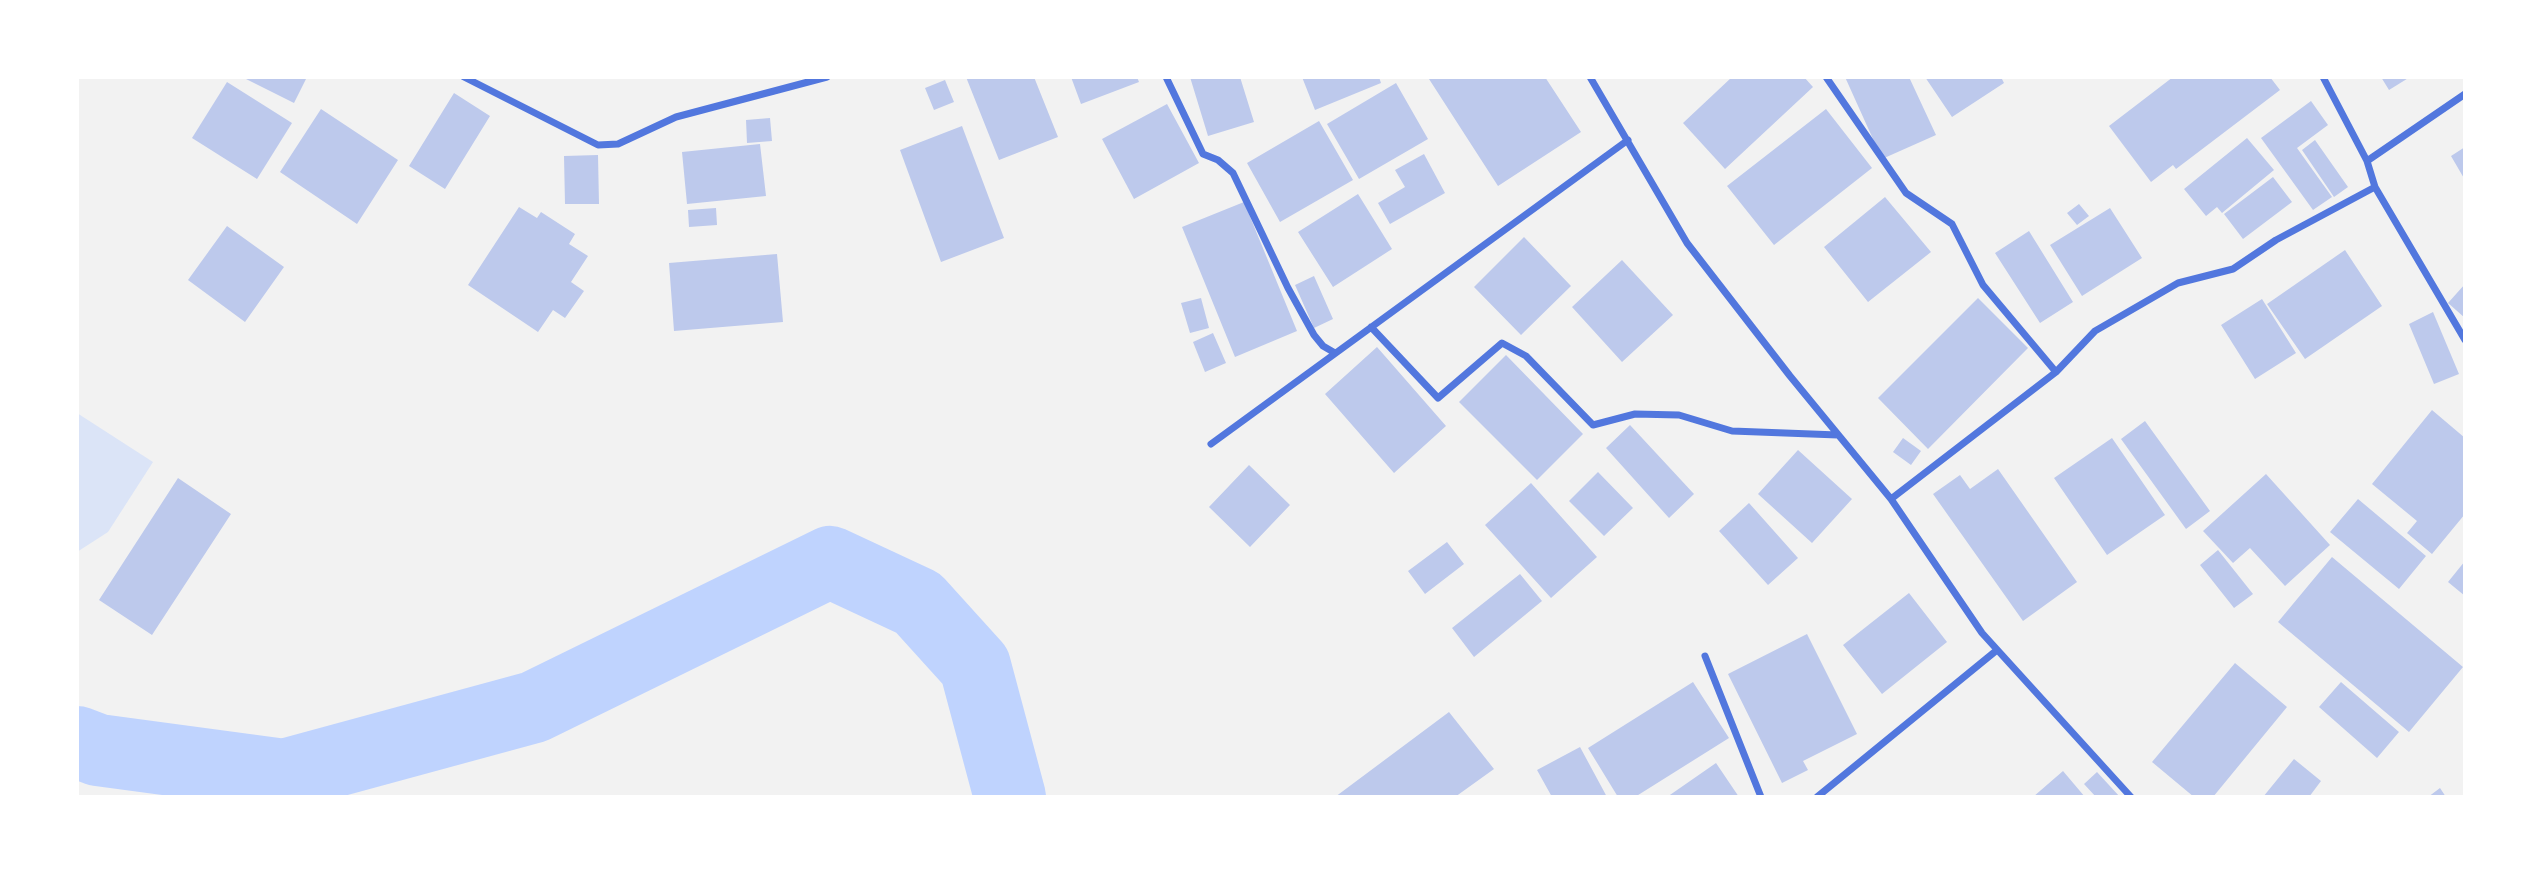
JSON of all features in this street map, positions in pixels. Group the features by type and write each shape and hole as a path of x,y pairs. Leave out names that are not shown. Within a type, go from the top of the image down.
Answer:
{"street":[{"path":"464,77 598,145 618,144 676,117 827,77"},
{"path":"1166,77 1203,154 1217,160 1233,173 1288,288 1314,335 1322,346 1335,353"},
{"path":"1590,77 1687,243 1891,499 1982,633 2131,797"},
{"path":"1826,77 1906,193 1952,224 1983,285 2056,373"},
{"path":"2323,77 2367,161 2375,187 2465,340"},
{"path":"2367,161 2465,94"},
{"path":"1211,444 1628,140"},
{"path":"1891,499 2056,373 2095,331 2178,283 2233,270 2276,240 2375,187"},
{"path":"1371,327 1438,398 1502,343 1526,356 1593,425 1635,414 1679,415 1732,431 1838,435"},
{"path":"1817,797 1997,650"},
{"path":"1705,656 1761,797"}],"shaded area":[{"path":"77,413 153,462 108,532 77,552"}],"building":[{"path":"242,77 307,77 294,103"},
{"path":"966,77 1034,77 1058,137 999,160"},
{"path":"1071,77 1137,77 1139,82 1081,104"},
{"path":"1190,77 1240,77 1254,122 1208,136"},
{"path":"1302,77 1379,77 1381,83 1315,110"},
{"path":"1545,77 1581,132 1498,186 1429,79"},
{"path":"1732,77 1804,77 1813,87 1725,169 1683,123"},
{"path":"1845,77 1909,77 1936,135 1882,159"},
{"path":"1925,77 2001,77 2004,83 1952,117"},
{"path":"2173,77 2270,77 2280,90 2176,169 2173,165 2151,182 2109,126"},
{"path":"2381,77 2410,77 2389,90"},
{"path":"945,80 954,102 934,110 925,88"},
{"path":"227,82 292,123 257,179 192,138"},
{"path":"1396,83 1428,139 1359,179 1327,124"},
{"path":"454,93 490,116 445,189 409,166"},
{"path":"2311,101 2328,125 2297,148 2332,197 2313,210 2261,138"},
{"path":"1167,104 1199,163 1134,199 1102,139"},
{"path":"321,109 398,160 357,224 280,172"},
{"path":"1826,109 1872,168 1774,245 1727,186"},
{"path":"770,118 772,141 747,143 746,120"},
{"path":"1319,121 1353,180 1280,222 1247,163"},
{"path":"962,126 1004,238 941,262 900,150"},
{"path":"2247,138 2274,170 2222,213 2217,207 2206,216 2184,189"},
{"path":"2315,140 2348,187 2334,197 2302,150"},
{"path":"760,144 766,196 687,204 682,152"},
{"path":"2465,147 2465,180 2451,156"},
{"path":"1424,154 1445,193 1390,224 1378,203 1405,187 1395,170"},
{"path":"598,155 599,204 565,204 564,156"},
{"path":"2273,177 2292,202 2243,239 2224,214"},
{"path":"1358,194 1392,249 1333,287 1298,232"},
{"path":"1885,197 1931,252 1868,302 1824,247"},
{"path":"1244,202 1297,331 1235,357 1182,227"},
{"path":"2079,204 2089,216 2077,225 2067,213"},
{"path":"519,207 537,218 541,212 575,234 569,244 588,256 571,282 584,291 565,318 553,310 538,332 468,285"},
{"path":"716,208 717,225 689,227 688,210"},
{"path":"2110,208 2142,258 2082,296 2050,245"},
{"path":"227,226 284,267 245,322 188,280"},
{"path":"2029,231 2073,302 2040,323 1995,253"},
{"path":"1524,237 1571,286 1521,335 1474,287"},
{"path":"2345,250 2382,306 2305,359 2267,304"},
{"path":"777,254 783,322 674,331 669,263"},
{"path":"1622,260 1673,315 1622,362 1572,307"},
{"path":"1314,276 1333,319 1314,328 1295,285"},
{"path":"2465,284 2465,318 2448,303"},
{"path":"1201,298 1209,328 1190,333 1181,303"},
{"path":"1978,298 2028,348 1928,449 1878,398"},
{"path":"2262,299 2296,353 2255,379 2221,325"},
{"path":"2433,312 2459,374 2434,384 2409,324"},
{"path":"1213,333 1226,363 1205,372 1193,342"},
{"path":"1377,347 1446,426 1394,473 1325,394"},
{"path":"1506,355 1583,434 1537,480 1459,402"},
{"path":"2432,410 2465,438 2465,514 2432,554 2407,533 2417,521 2372,484"},
{"path":"2145,421 2210,511 2186,529 2121,439"},
{"path":"1630,425 1694,494 1669,518 1606,448"},
{"path":"1903,438 1921,451 1911,465 1893,452"},
{"path":"2112,438 2165,515 2107,555 2054,478"},
{"path":"1798,450 1852,499 1812,543 1758,494"},
{"path":"1249,465 1290,505 1250,547 1209,507"},
{"path":"1998,469 2077,582 2023,621 1933,494 1960,475 1970,489"},
{"path":"1598,472 1633,508 1604,536 1569,501"},
{"path":"2266,474 2330,545 2285,586 2250,548 2233,563 2203,531"},
{"path":"178,478 231,514 152,635 99,600"},
{"path":"1531,483 1597,557 1551,598 1485,525"},
{"path":"2358,499 2426,556 2399,589 2330,532"},
{"path":"1749,503 1798,558 1768,585 1719,531"},
{"path":"1447,542 1464,564 1425,594 1408,571"},
{"path":"2218,550 2253,594 2234,608 2200,565"},
{"path":"2332,557 2463,667 2409,732 2278,622"},
{"path":"2465,561 2465,596 2448,582"},
{"path":"1520,574 1542,601 1474,657 1452,628"},
{"path":"1909,593 1947,642 1882,694 1843,645"},
{"path":"1807,634 1857,734 1803,761 1808,770 1782,783 1728,674"},
{"path":"2235,663 2287,707 2213,797 2194,797 2152,762"},
{"path":"1693,682 1729,738 1635,797 1618,797 1588,748"},
{"path":"2341,682 2399,732 2377,758 2319,707"},
{"path":"1449,712 1494,769 1455,797 1335,797"},
{"path":"1580,747 1607,797 1552,797 1537,770"},
{"path":"2294,759 2321,781 2309,797 2263,797"},
{"path":"1716,763 1739,797 1667,797"},
{"path":"2063,771 2085,797 2033,797"},
{"path":"2097,772 2120,797 2096,797 2084,784"},
{"path":"2440,788 2446,797 2428,797"}],"waterway":[{"path":"77,742 98,750 284,775 534,707 830,562 918,603 975,666 1010,797"}]}
